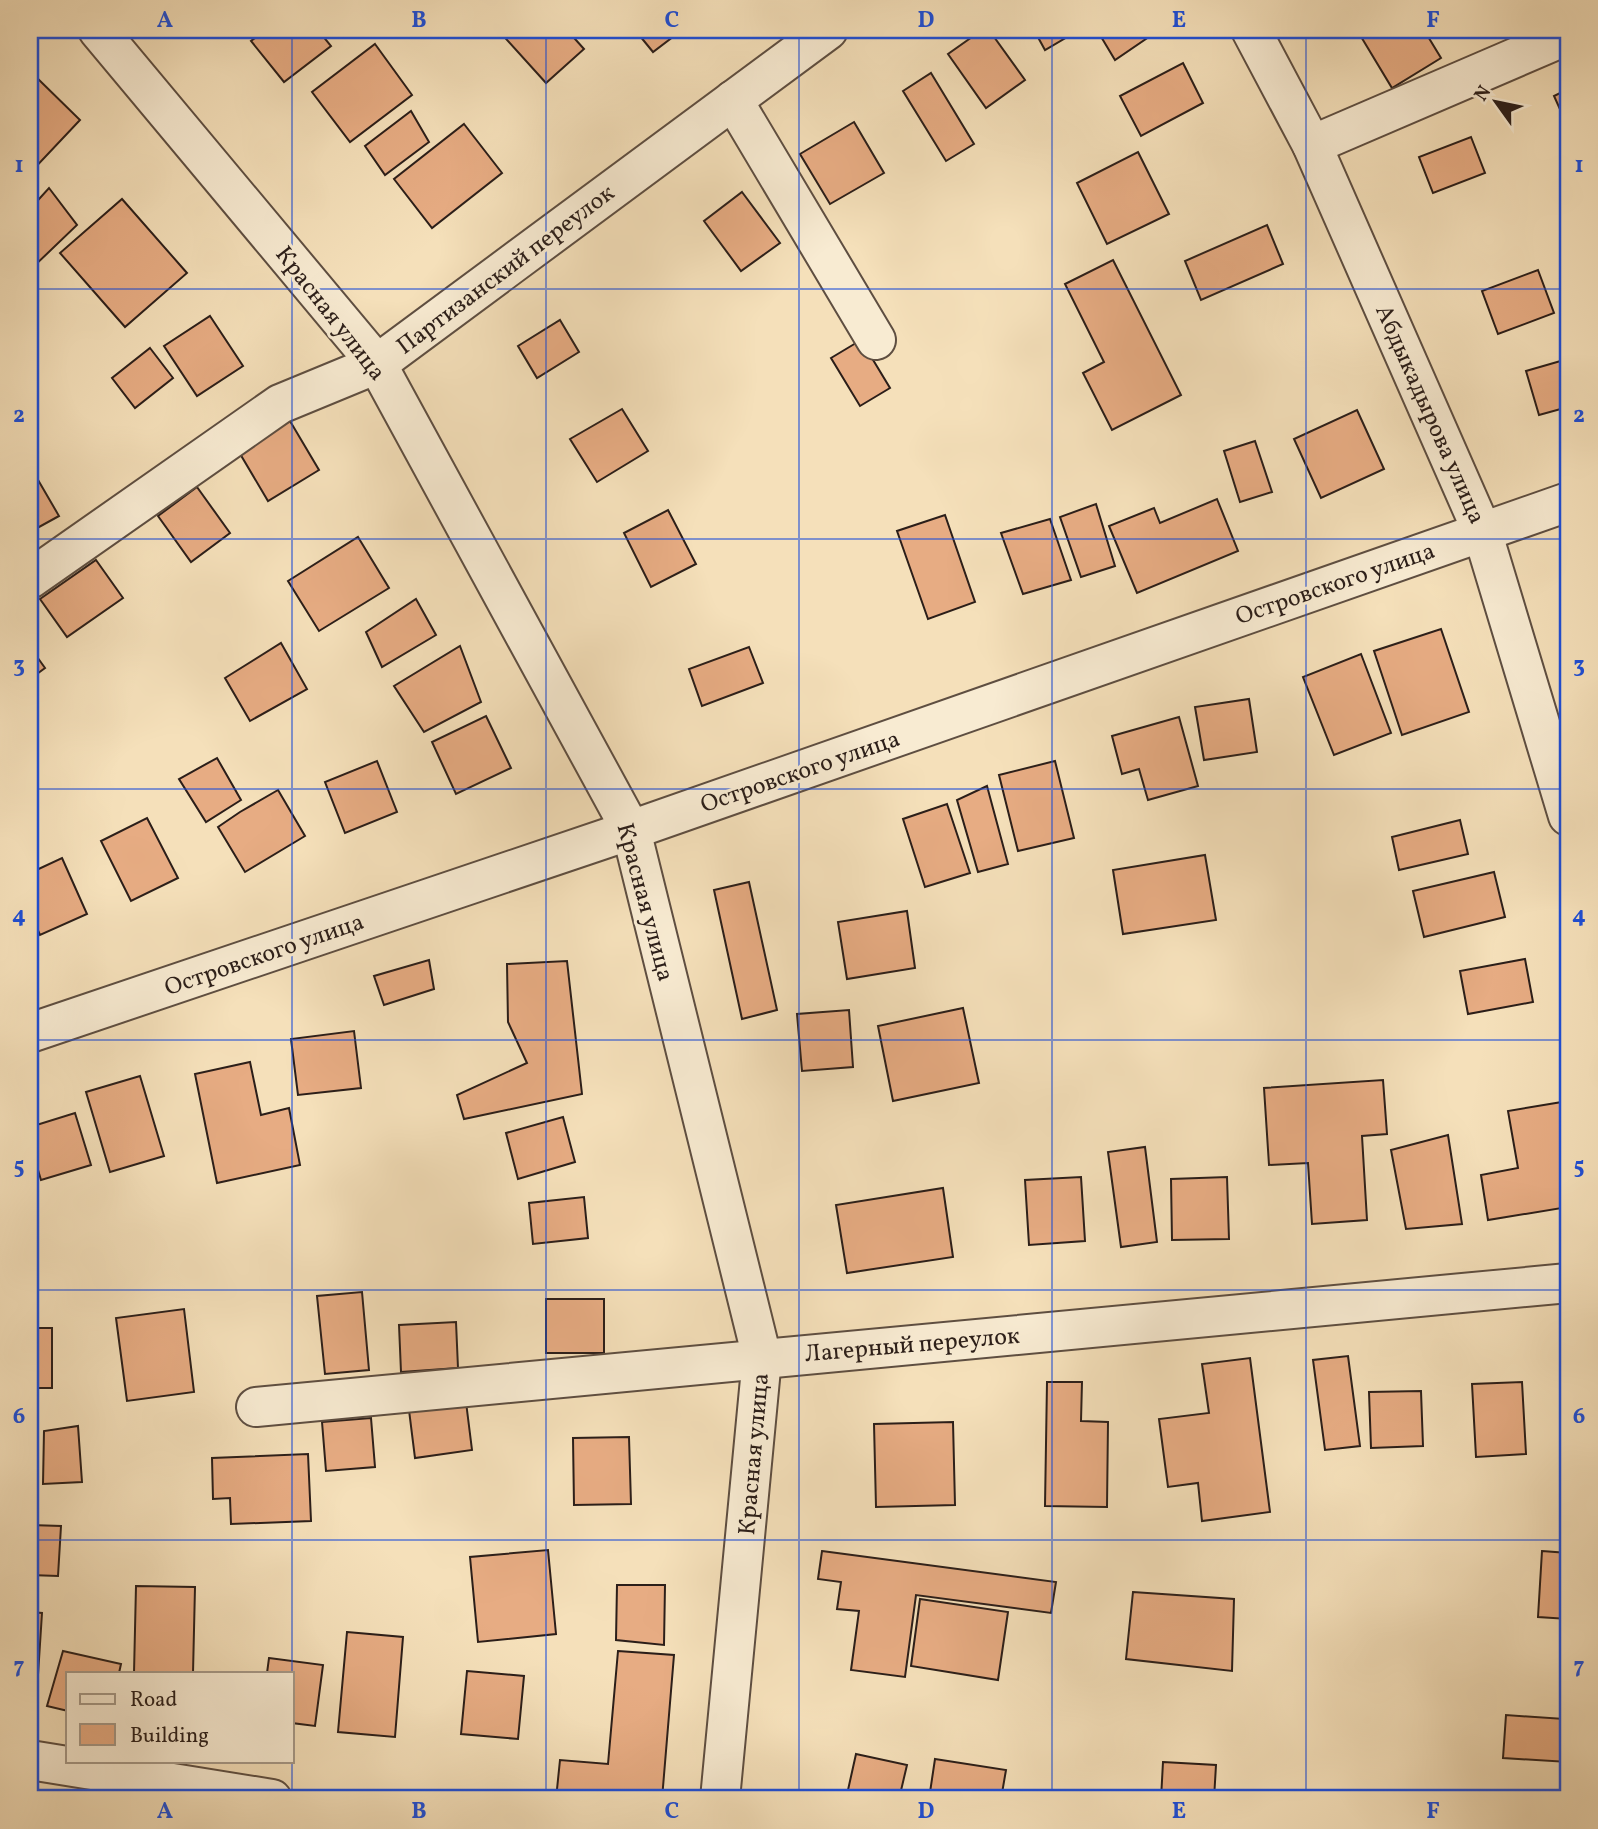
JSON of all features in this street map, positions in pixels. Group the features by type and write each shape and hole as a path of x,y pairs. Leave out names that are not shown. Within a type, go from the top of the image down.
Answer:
{"street":[{"name":"Красная улица","path":"97,30 377,364 631,830 762,1358 720,1799"},
{"name":"Партизанский переулок","path":"30,579 280,404 377,364 828,30"},
{"name":"Абдыкадырова улица","path":"1251,30 1312,145 1482,531 1568,816"},
{"path":"1312,145 1568,35"},
{"path":"733,100 876,340"},
{"name":"Островского улица","path":"30,1034 631,830 1568,502"},
{"name":"Лагерный переулок","path":"256,1407 1568,1283"},
{"path":"30,1760 272,1799"}],"building":[{"path":"266,30 318,30 331,46 284,82 251,41"},
{"path":"567,30 584,49 546,83 499,31"},
{"path":"635,30 682,30 653,52"},
{"path":"982,30 989,30 1025,80 986,108 948,54"},
{"path":"1034,30 1079,30 1045,50"},
{"path":"1097,30 1159,30 1115,60"},
{"path":"1357,30 1424,30 1441,58 1392,88"},
{"path":"375,44 412,95 350,142 312,92"},
{"path":"1183,63 1203,103 1141,136 1120,96"},
{"path":"931,73 974,144 946,161 903,91"},
{"path":"33,74 80,120 30,173 30,77"},
{"path":"1568,89 1568,127 1554,96"},
{"path":"411,111 429,142 385,175 365,146"},
{"path":"854,122 884,173 830,204 800,154"},
{"path":"464,124 502,173 432,228 394,179"},
{"path":"1471,137 1485,173 1433,193 1419,157"},
{"path":"1138,152 1169,214 1107,244 1077,183"},
{"path":"49,188 77,225 30,270 30,209"},
{"path":"742,192 780,243 741,271 704,221"},
{"path":"122,199 187,273 125,327 60,253"},
{"path":"1267,225 1283,264 1201,300 1185,261"},
{"path":"1113,260 1181,395 1112,430 1083,373 1104,362 1065,284"},
{"path":"1538,270 1554,313 1498,334 1482,291"},
{"path":"210,316 243,366 197,396 164,346"},
{"path":"560,320 579,352 537,378 518,346"},
{"path":"861,340 890,388 860,406 831,358"},
{"path":"150,348 173,378 135,408 112,378"},
{"path":"1564,360 1568,375 1568,407 1539,415 1526,371"},
{"path":"622,409 648,451 597,482 570,439"},
{"path":"1357,410 1384,469 1321,498 1294,439"},
{"path":"290,421 319,470 268,501 239,452"},
{"path":"1255,441 1272,492 1240,502 1224,451"},
{"path":"34,473 59,516 30,532 30,475"},
{"path":"197,487 230,533 191,562 158,516"},
{"path":"1217,499 1238,551 1137,593 1109,526 1154,508 1160,523"},
{"path":"1096,504 1115,566 1081,577 1060,517"},
{"path":"668,510 696,564 651,587 624,533"},
{"path":"945,515 975,602 928,619 897,531"},
{"path":"1050,519 1071,580 1023,594 1001,533"},
{"path":"358,537 389,588 319,631 288,581"},
{"path":"96,560 123,598 67,637 40,599"},
{"path":"416,599 436,635 382,667 366,632"},
{"path":"1441,629 1469,712 1402,735 1374,651"},
{"path":"281,643 307,689 250,721 225,678"},
{"path":"460,646 481,702 424,732 394,686"},
{"path":"30,647 45,668 30,679"},
{"path":"749,647 763,683 702,706 689,669"},
{"path":"1361,654 1391,733 1334,755 1303,677"},
{"path":"1249,699 1257,752 1204,760 1195,707"},
{"path":"486,716 511,768 456,794 432,742"},
{"path":"1179,717 1198,786 1148,800 1139,769 1122,774 1112,736"},
{"path":"217,758 241,800 206,822 179,779"},
{"path":"377,761 397,812 345,833 325,782"},
{"path":"1055,761 1074,838 1018,851 999,775"},
{"path":"987,786 1008,864 978,872 957,800"},
{"path":"278,790 305,836 245,872 218,827"},
{"path":"947,804 970,873 925,887 903,819"},
{"path":"147,818 178,878 131,901 101,841"},
{"path":"1460,820 1468,854 1399,870 1392,837"},
{"path":"1205,855 1216,920 1123,934 1113,870"},
{"path":"62,858 87,914 40,935 30,912 30,873"},
{"path":"1494,872 1505,917 1424,937 1413,891"},
{"path":"749,882 777,1010 742,1019 714,890"},
{"path":"907,911 915,968 847,979 838,922"},
{"path":"1525,959 1533,1002 1468,1014 1460,971"},
{"path":"429,960 434,989 384,1005 374,976"},
{"path":"567,961 582,1094 464,1119 457,1095 527,1063 508,1022 507,964"},
{"path":"963,1008 979,1083 893,1101 878,1026"},
{"path":"849,1010 853,1067 802,1071 797,1014"},
{"path":"354,1031 361,1088 298,1095 291,1039"},
{"path":"250,1062 261,1115 289,1108 300,1165 217,1183 195,1074"},
{"path":"140,1076 164,1156 110,1172 86,1092"},
{"path":"1383,1080 1387,1134 1362,1136 1367,1220 1312,1224 1308,1163 1269,1165 1264,1088"},
{"path":"1568,1101 1568,1207 1488,1220 1481,1175 1518,1168 1508,1111"},
{"path":"75,1113 91,1165 41,1180 30,1143 30,1127"},
{"path":"563,1117 575,1162 518,1179 506,1133"},
{"path":"1448,1135 1462,1224 1406,1229 1391,1150"},
{"path":"1145,1147 1157,1242 1121,1247 1108,1152"},
{"path":"1081,1177 1085,1241 1029,1245 1025,1180"},
{"path":"1227,1177 1229,1239 1172,1240 1171,1179"},
{"path":"943,1188 953,1257 847,1273 836,1205"},
{"path":"584,1197 588,1238 533,1244 529,1203"},
{"path":"362,1292 369,1370 325,1374 317,1296"},
{"path":"546,1299 604,1299 604,1353 546,1353"},
{"path":"184,1309 194,1392 127,1401 116,1318"},
{"path":"456,1322 458,1368 401,1372 399,1325"},
{"path":"30,1328 52,1328 52,1388 30,1388"},
{"path":"1348,1356 1360,1446 1325,1450 1313,1360"},
{"path":"1250,1358 1270,1512 1202,1521 1198,1483 1168,1487 1159,1419 1209,1413 1202,1364"},
{"path":"1047,1382 1082,1382 1081,1421 1108,1422 1107,1507 1045,1506"},
{"path":"1522,1382 1526,1454 1476,1457 1472,1384"},
{"path":"1421,1391 1423,1446 1371,1448 1369,1392"},
{"path":"466,1402 472,1450 415,1458 409,1410"},
{"path":"371,1418 375,1467 326,1471 322,1422"},
{"path":"953,1422 955,1505 876,1507 874,1424"},
{"path":"78,1426 82,1482 43,1484 44,1431"},
{"path":"30,1432 34,1432 35,1482 30,1482"},
{"path":"629,1437 631,1504 574,1505 573,1438"},
{"path":"308,1454 311,1521 231,1524 230,1498 213,1499 212,1458"},
{"path":"30,1525 61,1526 58,1576 30,1575"},
{"path":"548,1550 556,1634 478,1642 470,1557"},
{"path":"822,1551 1056,1582 1051,1613 916,1595 905,1677 851,1670 859,1611 837,1609 841,1582 818,1579"},
{"path":"1542,1551 1568,1553 1568,1619 1538,1617"},
{"path":"617,1585 665,1585 664,1645 616,1640"},
{"path":"136,1586 195,1587 193,1672 134,1672"},
{"path":"1133,1592 1234,1599 1232,1671 1126,1659"},
{"path":"920,1599 1008,1612 998,1680 911,1666"},
{"path":"30,1612 42,1613 38,1675 30,1674"},
{"path":"347,1632 403,1637 395,1737 338,1732"},
{"path":"63,1651 121,1664 119,1672 66,1672 66,1711 47,1706"},
{"path":"618,1651 674,1655 662,1799 556,1799 560,1760 608,1764"},
{"path":"269,1658 323,1665 315,1726 294,1723 294,1672 267,1672"},
{"path":"1567,1667 1568,1762 1503,1758 1506,1715 1564,1719"},
{"path":"467,1671 524,1676 518,1739 461,1734"},
{"path":"856,1754 907,1765 899,1799 846,1799"},
{"path":"935,1759 1006,1770 1001,1799 929,1799"},
{"path":"1163,1762 1216,1765 1214,1799 1161,1799"}]}
